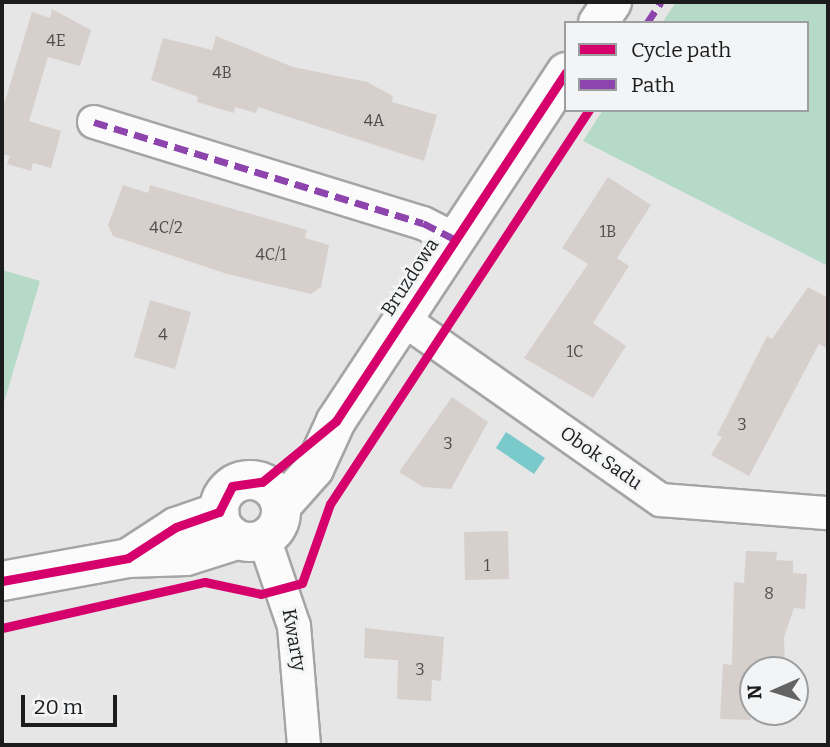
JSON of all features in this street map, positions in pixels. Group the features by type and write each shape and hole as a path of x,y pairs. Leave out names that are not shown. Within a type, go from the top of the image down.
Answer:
{"street":[{"path":"599,21 612,2"},
{"name":"Bruzdowa","path":"2,581 128,558 176,527 253,516 314,469 336,421 564,75"},
{"path":"94,122 423,223 456,239"},
{"name":"Obok Sadu","path":"403,319 661,500 828,513"},
{"name":"Kwarty","path":"253,516 293,626 304,745"}],"green space":[{"path":"676,2 828,2 828,266 583,141 602,112 809,112 809,21 663,21"},
{"path":"2,270 40,281 2,409"}],"water":[{"path":"506,432 545,458 534,474 496,448"}],"building":[{"path":"52,9 91,30 80,66 48,57 29,121 61,131 51,168 33,163 31,171 7,164 10,156 2,154 2,111 32,12 50,18"},
{"path":"216,36 293,67 367,82 393,96 392,102 437,115 424,161 258,107 256,113 235,107 234,113 197,102 198,97 151,80 163,38 212,50"},
{"path":"608,177 651,205 617,258 629,266 593,323 626,346 593,398 524,358 588,264 562,248"},
{"path":"123,185 148,193 150,185 307,230 305,238 329,245 321,287 311,294 227,274 113,236 108,225"},
{"path":"808,287 828,298 828,349 819,344 749,476 711,455 722,437 717,435 767,336 772,339"},
{"path":"150,300 191,312 175,369 134,357"},
{"path":"452,397 488,422 451,489 423,487 399,472"},
{"path":"508,531 509,579 465,580 464,532"},
{"path":"746,551 777,552 776,560 793,561 793,573 807,574 805,609 794,608 784,637 785,656 739,656 739,720 720,719 723,664 732,665 734,582 744,583"},
{"path":"365,628 444,637 441,681 432,680 431,701 397,699 398,660 364,658"}],"marked path":[{"path":"648,21 661,2"},
{"path":"94,122 423,223 455,239"}],"cycle path":[{"path":"2,581 128,558 176,527 219,512 232,486 262,482 336,421 564,75"},
{"path":"2,628 205,582 261,594 302,583 330,504 588,112"}]}
